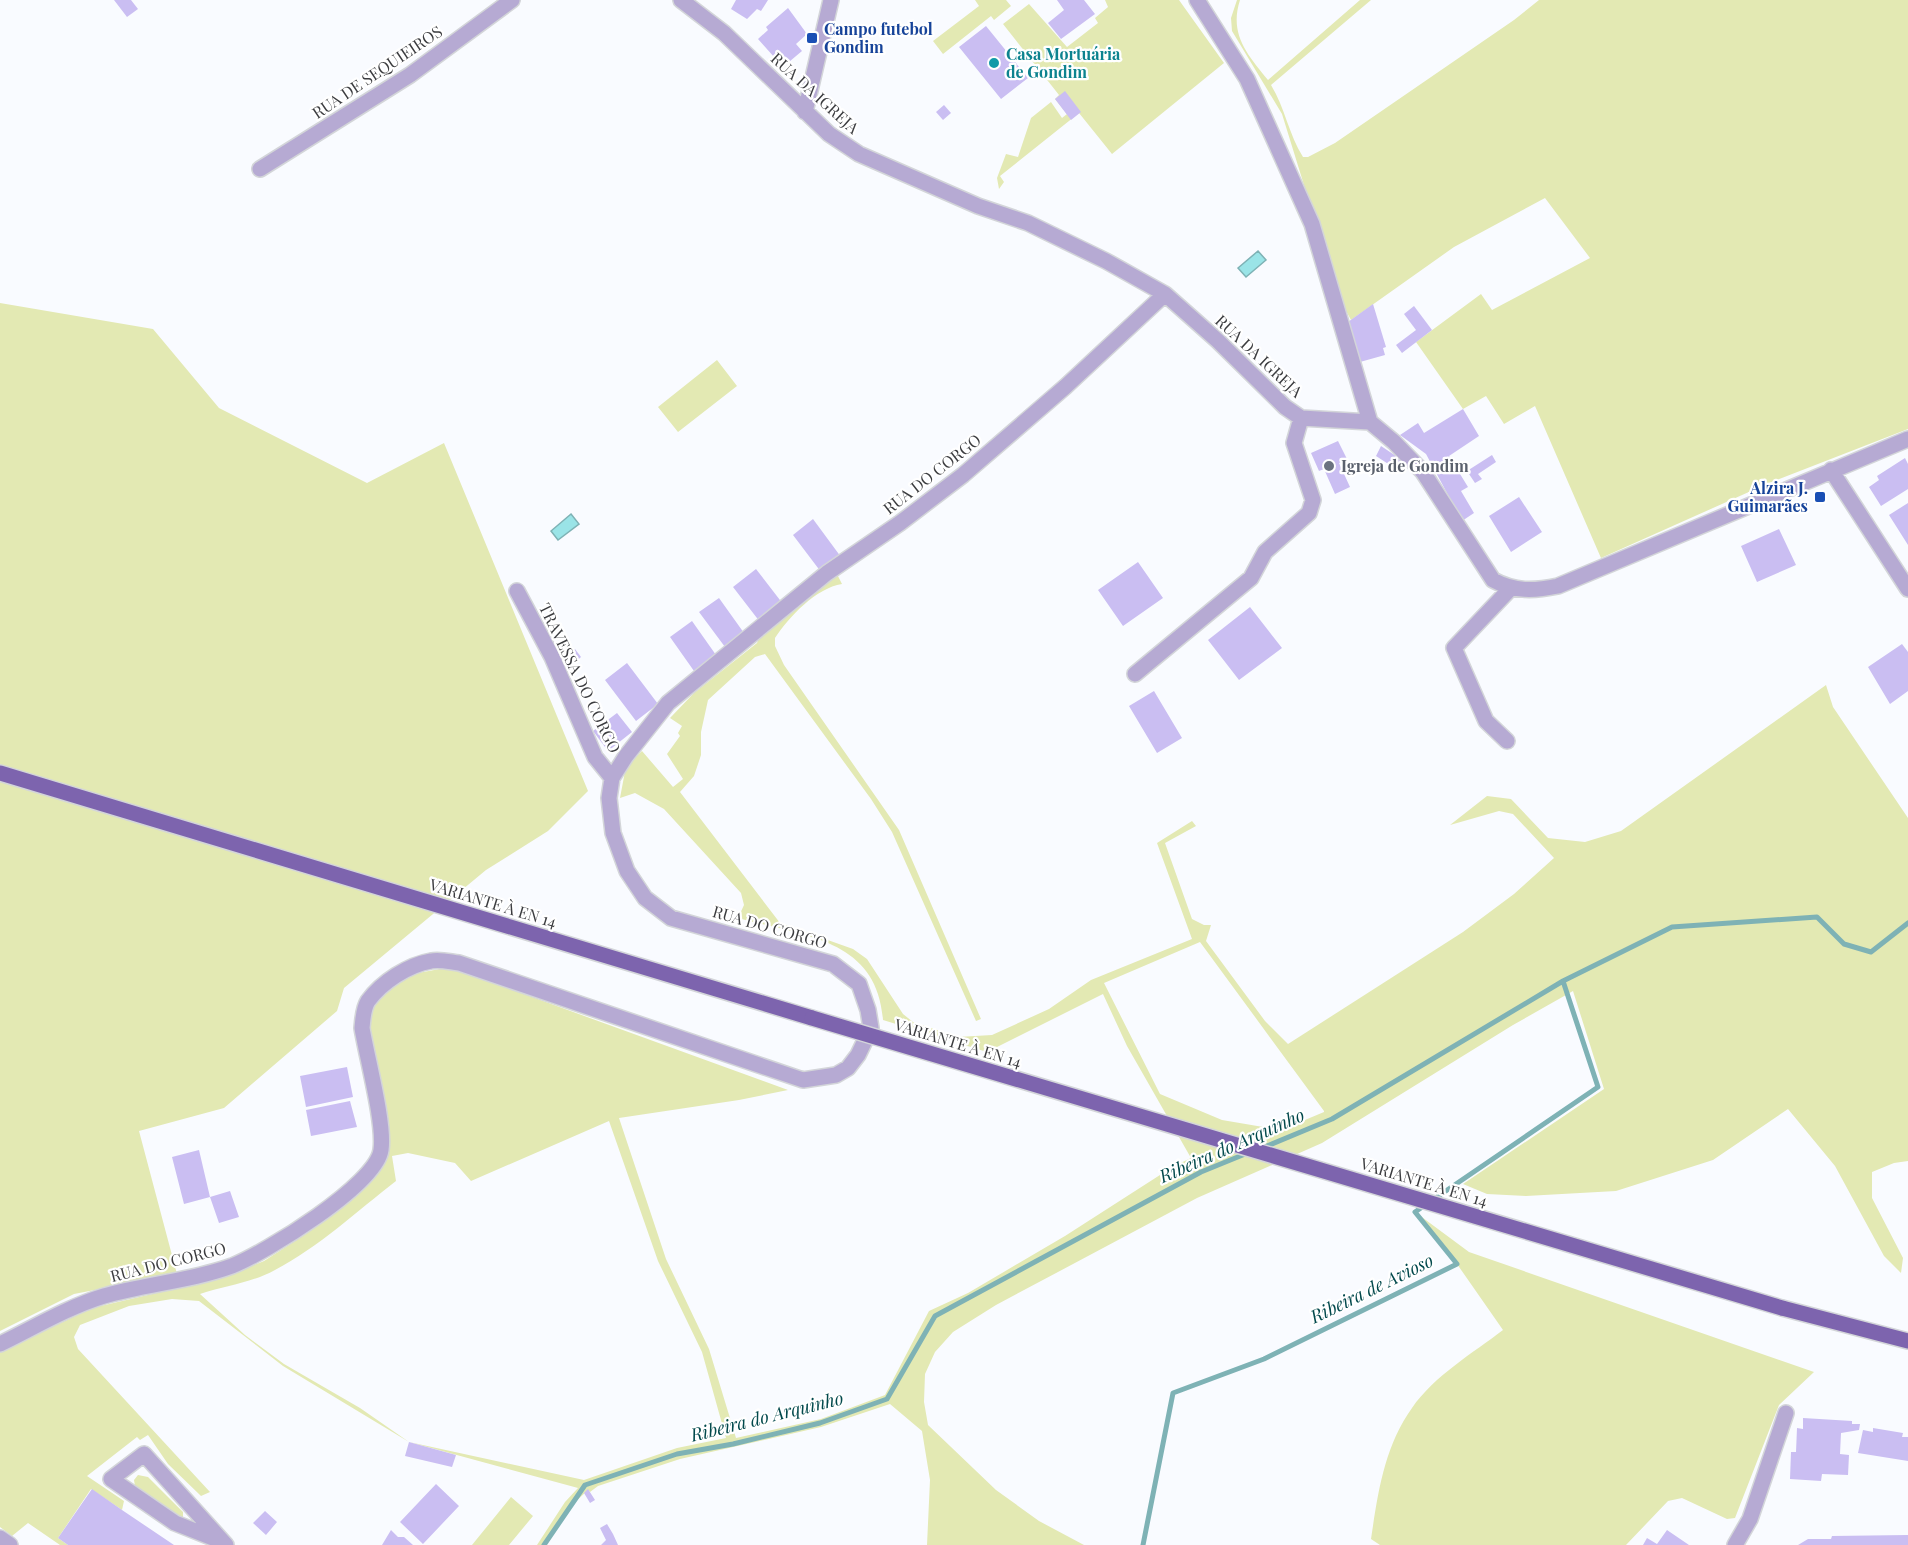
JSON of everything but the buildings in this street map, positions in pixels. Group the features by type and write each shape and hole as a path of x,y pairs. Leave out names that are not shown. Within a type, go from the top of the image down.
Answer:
{"main road":[{"name":"VARIANTE À EN 14","path":"0,773 1782,1308 1908,1341"}],"street":[{"name":"RUA DE SEQUIEIROS","path":"260,169 410,75 512,0"},
{"name":"RUA DA IGREJA","path":"681,0 724,33 829,134 859,154 978,206 1028,223 1106,261 1165,294 1218,340 1285,407 1301,418 1370,422"},
{"path":"805,112 831,0"},
{"path":"1204,2 1247,79 1312,224 1370,422 1394,442 1423,472 1493,580 1510,589 1537,591 1558,586 1908,439"},
{"name":"RUA DO CORGO","path":"0,1344 103,1297 233,1265 270,1247 319,1214 364,1179 381,1151 381,1133 362,1028 364,1011 368,1001 382,987 415,965 433,960 459,963 803,1080 836,1075 848,1068 858,1055 870,1028 868,1010 859,984 833,964 671,918 645,898 627,871 613,833 609,798 612,778 626,756 669,704 827,573 900,523 963,475 1065,387 1165,294"},
{"path":"1135,674 1251,578 1265,552 1309,513 1313,500 1294,443 1301,418"},
{"path":"1831,470 1908,589"},
{"path":"1507,741 1486,721 1454,648 1510,589"},
{"name":"TRAVESSA DO CORGO","path":"518,591 552,657 595,757 612,778"},
{"path":"1735,1545 1750,1519 1786,1413"},
{"path":"144,1454 192,1504 225,1543 175,1523 111,1479 144,1454"},
{"path":"0,1538 10,1545"}],"green space":[{"path":"975,0 1006,0 1011,6 994,20 991,16 943,54 933,41 979,6"},
{"path":"1105,0 1179,0 1224,63 1112,154 1079,113 1000,176 1004,182 999,189 997,178 1006,154 1018,157 1031,118 1051,102 1062,118 1067,114 1055,99 1059,95 1003,24 1029,4 1067,47 1098,23 1095,18 1108,7"},
{"path":"1237,0 1240,0 1237,12 1238,33 1247,52 1268,80 1360,0 1371,0 1271,85 1298,149 1303,157 1308,157 1335,143 1514,20 1539,0 1908,0 1908,429 1769,483 1601,558 1535,406 1504,424 1486,396 1463,409 1416,342 1481,294 1492,310 1590,258 1545,198 1454,247 1351,320 1339,298 1282,114 1232,31 1231,18"},
{"path":"0,303 153,329 219,408 367,483 444,443 588,791 548,831 486,870 344,988 337,1011 224,1108 139,1131 177,1274 74,1294 0,1331"},
{"path":"717,360 737,386 678,432 658,407"},
{"path":"837,574 842,584 823,591 804,605 775,638 775,646 784,665 899,830 981,1019 976,1021 892,832 871,799 765,654 755,657 708,700 701,732 701,755 694,776 680,792 780,923 853,949 867,959 903,1014 913,1022 958,1037 992,1035 1049,1009 1091,980 1192,939 1157,843 1192,821 1196,826 1165,843 1192,919 1204,925 1211,925 1206,941 1265,1021 1288,1044 1463,932 1514,894 1554,858 1513,814 1499,811 1450,825 1487,796 1511,799 1548,838 1585,842 1621,831 1826,685 1833,707 1908,818 1908,1161 1894,1163 1872,1172 1872,1198 1903,1258 1901,1273 1884,1256 1835,1166 1788,1109 1713,1160 1616,1191 1526,1196 1487,1194 1463,1184 1604,1089 1573,991 1513,1025 1322,1143 1197,1198 996,1305 953,1332 935,1352 925,1374 924,1402 928,1425 996,1490 1039,1521 1084,1545 927,1545 930,1480 922,1431 890,1404 821,1427 680,1459 598,1486 590,1492 588,1490 571,1506 546,1545 537,1545 565,1502 578,1488 409,1442 283,1366 199,1301 172,1299 129,1306 80,1325 74,1337 78,1349 210,1492 201,1496 168,1464 148,1435 140,1440 137,1437 87,1476 124,1501 122,1510 91,1489 58,1538 68,1545 60,1545 28,1523 12,1536 0,1527 0,1352 92,1308 221,1278 264,1261 306,1234 373,1179 382,1168 385,1156 368,1033 369,1015 375,1001 407,975 445,968 466,973 788,1090 739,1100 619,1118 666,1259 709,1349 736,1438 821,1419 885,1395 929,1311 968,1293 1065,1236 1174,1166 1191,1158 1127,1046 1103,994 987,1052 883,1020 878,993 867,972 851,956 832,945 810,937 738,918 744,905 741,893 664,809 635,793 620,798 626,766 642,751 673,787 683,779 667,754 680,736 678,733 682,726 670,718 694,693 757,643 759,638","holes":["1200,942 1324,1111 1324,1112 1281,1130 1222,1120 1160,1094 1104,983","609,1121 658,1261 702,1352 726,1438 677,1448 584,1480 409,1442 360,1408 284,1364 245,1335 200,1294 266,1274 291,1261 322,1240 396,1181 392,1156 408,1153 455,1163 471,1181"]},
{"path":"1415,1212 1469,1252 1814,1372 1779,1405 1735,1518 1727,1519 1682,1498 1668,1501 1626,1545 1380,1545 1371,1539 1384,1471 1402,1423 1431,1386 1503,1330 1457,1264"},
{"path":"138,1475 148,1477 183,1512 183,1517 181,1518 135,1486 134,1480"},
{"path":"511,1497 533,1516 509,1545 472,1545"}],"water":[{"path":"1258,251 1266,260 1246,277 1238,268"},
{"path":"571,514 579,524 558,540 551,531"}],"waterway":[{"name":"Ribeira do Arquinho","path":"1262,1148 1332,1119 1563,981 1672,927 1817,917 1844,944 1871,952 1908,923"},
{"name":"Ribeira de Avioso","path":"1143,1545 1173,1393 1264,1359 1457,1264 1415,1212 1598,1087 1563,981"},
{"name":"Ribeira do Arquinho","path":"544,1545 585,1485 677,1454 733,1444 820,1423 887,1399 935,1316 1201,1172 1250,1152"}],"place":[{"name":"Campo futebol Gondim","path":"812,38"},
{"name":"Casa Mortuária de Gondim","path":"994,63"},
{"name":"Igreja de Gondim","path":"1329,466"},
{"name":"Alzira J. Guimarães","path":"1820,497"}]}
